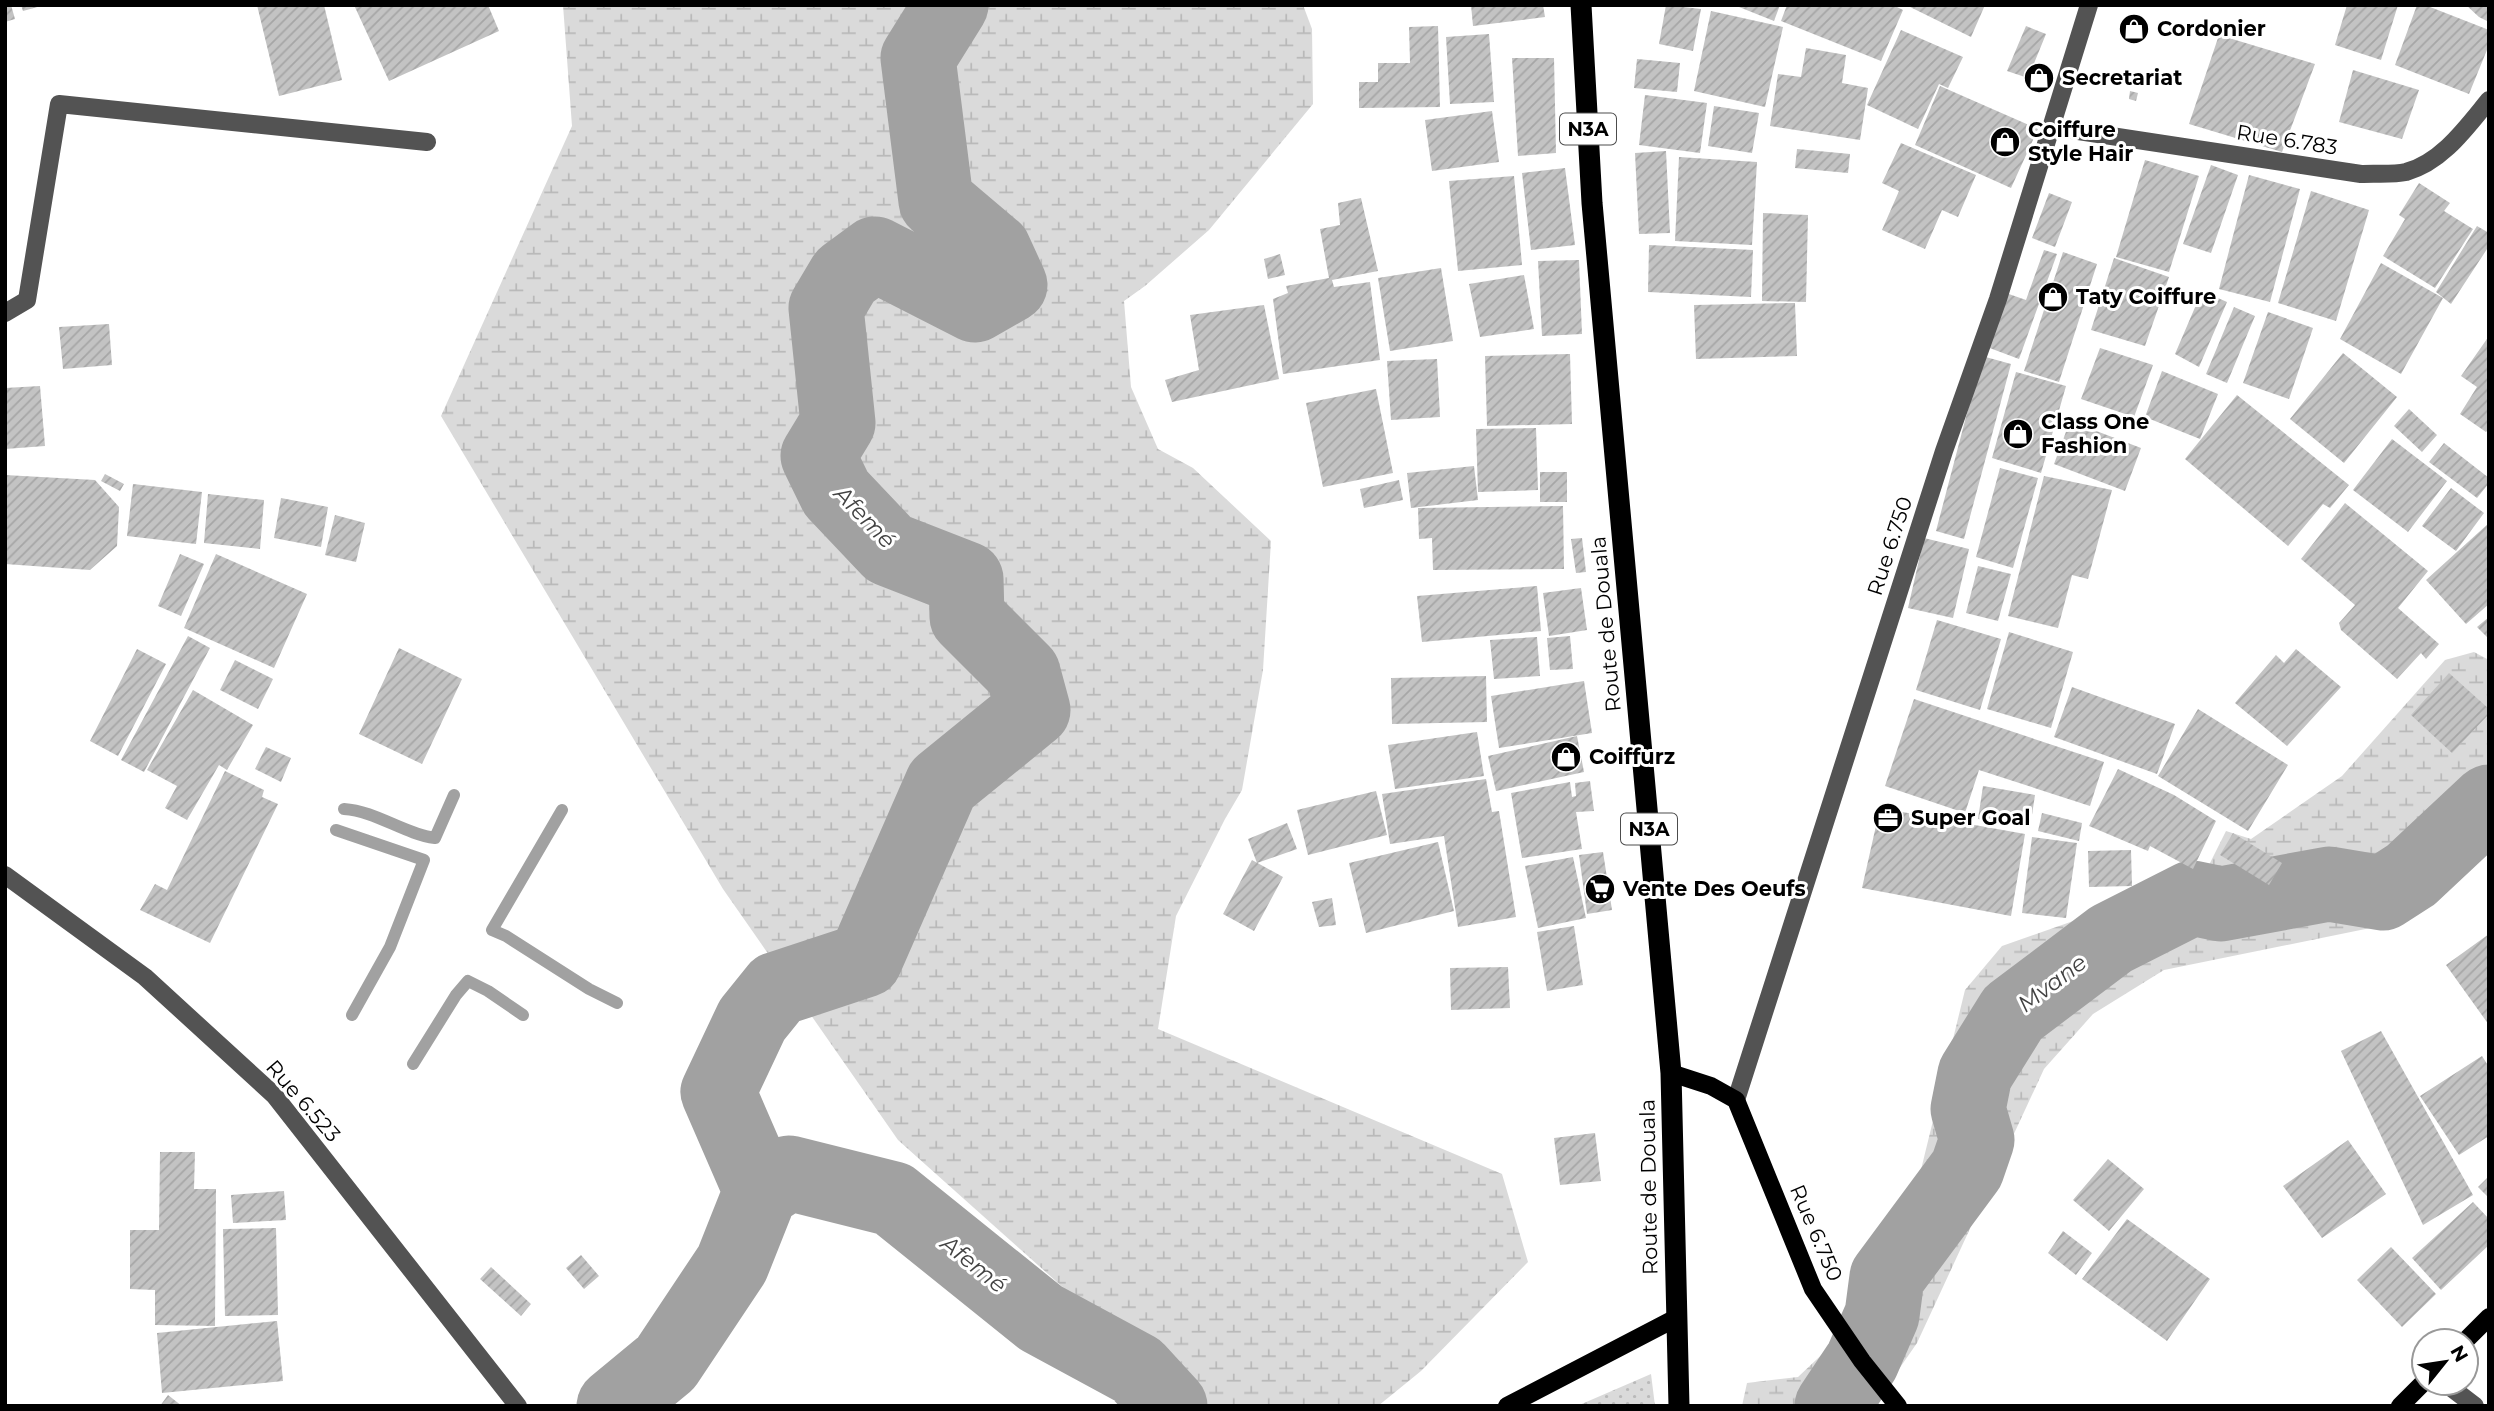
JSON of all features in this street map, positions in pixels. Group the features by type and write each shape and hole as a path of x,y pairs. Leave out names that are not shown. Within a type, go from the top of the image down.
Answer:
{"highway":[{"name":"Route de Douala","path":"1581,5 1594,228 1671,1073 1679,1406"}],"main road":[{"path":"1671,1073 1711,1086 1736,1100"},
{"name":"Rue 6.750","path":"1736,1100 1813,1289 1862,1361 1898,1406"},
{"path":"1507,1406 1676,1318"}],"street":[{"name":"Rue 6.750","path":"1736,1100 1944,451 1998,299 2089,5"},
{"name":"Rue 6.783","path":"2052,127 2361,174 2404,172 2435,159 2489,100"},
{"path":"5,313 27,300 59,104 427,142"},
{"name":"Rue 6.523","path":"5,875 145,977 274,1096 518,1406"}],"green space":[{"path":"563,5 1303,5 1312,29 1313,104 1209,230 1124,301 1131,387 1158,449 1193,468 1271,541 1263,670 1242,790 1176,916 1158,1029 1502,1174 1528,1262 1421,1371 1378,1406 1203,1406 1123,1341 898,1140 723,889 441,416 572,126"},
{"path":"2474,652 2489,660 2489,840 2385,925 2164,970 2093,1014 2044,1069 1917,1343 1890,1382 1864,1406 1742,1406 1747,1383 1798,1377 1851,1327 1870,1253 1917,1186 1965,990 2002,946 2204,875 2226,831 2251,839 2342,776 2445,660"},
{"path":"1651,1374 1655,1406 1577,1406"}],"building":[{"path":"5,5 11,5 15,19 5,22"},
{"path":"21,5 41,5 41,6 23,11"},
{"path":"257,5 324,5 342,80 279,96"},
{"path":"354,5 488,5 499,31 389,81"},
{"path":"1471,5 1543,5 1545,17 1473,26"},
{"path":"1666,5 1701,9 1693,51 1659,44"},
{"path":"1734,5 1780,5 1774,21"},
{"path":"1787,5 1893,5 1903,10 1881,61 1781,21"},
{"path":"1906,5 1985,5 1971,37"},
{"path":"2347,5 2398,5 2381,60 2335,45"},
{"path":"2417,5 2425,5 2489,30 2489,45 2469,94 2395,65"},
{"path":"2466,5 2489,5 2489,22 2479,17"},
{"path":"1711,11 1783,27 1765,107 1694,91"},
{"path":"1438,26 1440,107 1359,108 1359,82 1378,82 1378,63 1410,63 1409,27"},
{"path":"2026,26 2046,34 2028,78 2007,71"},
{"path":"1901,30 1963,57 1948,88 1939,84 1918,129 1867,105"},
{"path":"1489,34 1494,102 1450,104 1446,37"},
{"path":"2219,35 2315,64 2282,152 2189,124"},
{"path":"1806,48 1846,55 1842,83 1868,88 1860,140 1770,126 1778,74 1801,77"},
{"path":"1512,58 1554,58 1556,153 1518,156"},
{"path":"1637,59 1680,63 1677,92 1634,88"},
{"path":"2353,70 2419,90 2402,139 2339,122"},
{"path":"1940,86 2038,129 2011,188 1915,145"},
{"path":"2130,91 2138,93 2136,101 2129,99"},
{"path":"1645,95 1707,103 1700,153 1639,145"},
{"path":"1714,106 1759,113 1752,153 1708,146"},
{"path":"1492,111 1499,162 1432,171 1425,120"},
{"path":"1901,143 1976,175 1958,217 1942,210 1925,249 1882,230 1899,191 1882,183"},
{"path":"1797,149 1850,154 1848,173 1795,168"},
{"path":"1666,151 1670,233 1639,234 1635,153"},
{"path":"1679,157 1757,162 1752,245 1675,241"},
{"path":"2145,160 2199,176 2169,272 2116,257"},
{"path":"2211,165 2238,175 2211,253 2183,244"},
{"path":"1565,168 1575,245 1531,250 1522,173"},
{"path":"2249,175 2300,189 2270,302 2219,289"},
{"path":"1514,176 1522,265 1458,271 1449,181"},
{"path":"2419,183 2450,203 2444,211 2473,229 2435,288 2383,256 2405,219 2399,215"},
{"path":"2311,191 2369,210 2336,321 2278,303"},
{"path":"2049,193 2072,202 2055,247 2032,238"},
{"path":"1361,198 1378,271 1332,280 1334,287 1370,282 1380,360 1283,374 1273,299 1288,293 1286,286 1329,278 1320,229 1340,225 1338,203"},
{"path":"1763,213 1808,215 1806,302 1762,301"},
{"path":"2477,226 2489,233 2489,246 2451,304 2436,292"},
{"path":"1649,245 1753,250 1751,297 1648,292"},
{"path":"2044,250 2057,254 2019,359 1987,347 2006,293 2026,300"},
{"path":"2063,252 2097,264 2059,382 2024,371"},
{"path":"1280,254 1285,275 1268,279 1264,259"},
{"path":"2114,258 2169,277 2145,346 2091,330"},
{"path":"1579,260 1582,334 1542,336 1538,261"},
{"path":"2381,263 2443,298 2401,374 2340,339"},
{"path":"1441,268 1453,341 1390,351 1378,278"},
{"path":"1524,275 1534,329 1480,337 1469,284"},
{"path":"2202,291 2227,302 2199,367 2175,354"},
{"path":"1795,303 1797,356 1696,359 1694,305"},
{"path":"1264,305 1279,379 1172,402 1165,380 1199,370 1190,315"},
{"path":"2234,307 2255,316 2227,383 2206,374"},
{"path":"2268,312 2313,328 2289,399 2243,383"},
{"path":"109,324 112,365 63,369 59,327"},
{"path":"2489,336 2489,428 2486,432 2460,414 2477,387 2461,376"},
{"path":"2100,348 2153,365 2134,417 2081,399"},
{"path":"2343,353 2397,397 2344,463 2290,419"},
{"path":"1570,354 1572,424 1487,426 1485,356"},
{"path":"1982,356 2011,364 1964,539 1936,531"},
{"path":"1437,359 1440,417 1391,420 1387,361"},
{"path":"2162,371 2218,394 2200,439 2145,417"},
{"path":"2016,372 2066,386 2041,473 1992,458"},
{"path":"40,386 45,446 5,449 5,388"},
{"path":"1376,389 1393,473 1323,487 1306,403"},
{"path":"2237,395 2349,485 2330,508 2323,504 2288,546 2185,459"},
{"path":"2409,409 2437,435 2422,452 2394,426"},
{"path":"2070,421 2141,448 2125,491 2054,464"},
{"path":"1536,428 1538,490 1478,492 1476,429"},
{"path":"2392,439 2447,481 2408,532 2353,490"},
{"path":"2444,443 2489,478 2489,483 2477,498 2429,462"},
{"path":"1474,466 1478,500 1411,508 1407,473"},
{"path":"2000,468 2038,478 2013,568 1976,557"},
{"path":"1540,472 1567,472 1567,502 1540,502"},
{"path":"105,474 124,484 120,491 101,481"},
{"path":"5,475 95,480 119,507 117,546 90,570 5,564"},
{"path":"2044,476 2112,490 2088,579 2072,575 2058,628 2008,616"},
{"path":"1399,480 1403,500 1364,508 1360,489"},
{"path":"133,484 202,492 196,544 127,536"},
{"path":"2451,488 2484,513 2456,551 2422,526"},
{"path":"208,494 264,500 260,549 204,543"},
{"path":"281,498 328,507 321,547 274,538"},
{"path":"2345,503 2428,571 2398,608 2439,644 2426,659 2421,653 2397,679 2341,630 2339,623 2355,605 2301,559"},
{"path":"1563,506 1564,569 1433,570 1432,538 1419,539 1418,508"},
{"path":"335,515 365,523 356,562 325,555"},
{"path":"2489,523 2489,604 2466,624 2426,580"},
{"path":"1582,538 1586,572 1576,573 1571,539"},
{"path":"1924,538 1969,549 1953,618 1908,608"},
{"path":"180,554 204,564 181,616 158,606"},
{"path":"216,554 307,594 274,668 184,628"},
{"path":"1978,566 2011,574 1998,621 1966,613"},
{"path":"1537,586 1541,631 1422,642 1417,596"},
{"path":"1581,588 1587,630 1549,636 1543,593"},
{"path":"2489,617 2489,639 2477,627"},
{"path":"1937,620 2001,639 1980,710 1916,690"},
{"path":"2009,632 2073,652 2051,728 1987,709"},
{"path":"188,636 210,648 144,772 121,760"},
{"path":"1570,636 1573,669 1550,670 1547,638"},
{"path":"1537,637 1540,676 1494,679 1490,640"},
{"path":"399,648 462,679 422,764 359,734"},
{"path":"137,649 166,664 118,756 90,741"},
{"path":"2296,649 2341,687 2287,746 2235,703 2276,655 2284,663"},
{"path":"235,660 273,679 258,709 220,690"},
{"path":"2449,673 2489,709 2489,714 2452,753 2411,715"},
{"path":"1486,676 1487,722 1392,724 1391,678"},
{"path":"1584,681 1592,733 1499,748 1491,696"},
{"path":"2072,687 2175,724 2157,774 2054,737"},
{"path":"193,690 253,725 227,770 219,765 187,820 165,808 177,786 147,770"},
{"path":"1914,699 2104,762 2090,806 1979,770 1965,813 1885,786"},
{"path":"2198,709 2288,765 2248,831 2158,776"},
{"path":"1477,732 1484,776 1395,789 1388,745"},
{"path":"1577,736 1584,772 1496,791 1488,756"},
{"path":"266,747 291,758 281,782 255,769"},
{"path":"2118,769 2174,795 2216,821 2193,869 2150,846 2148,851 2089,826"},
{"path":"225,771 264,790 262,797 278,804 210,943 140,910 155,884 167,890"},
{"path":"1486,779 1492,812 1499,811 1516,917 1458,927 1444,836 1390,844 1382,794"},
{"path":"1590,781 1594,811 1576,812 1582,849 1522,858 1511,793 1570,782 1572,797 1576,796 1575,783"},
{"path":"1983,786 2035,795 2030,828 1978,819"},
{"path":"1376,791 1387,835 1308,855 1297,810"},
{"path":"1880,808 2025,834 2011,916 1862,888"},
{"path":"2042,813 2082,823 2079,841 2038,831"},
{"path":"1287,823 1297,849 1257,863 1248,839"},
{"path":"2233,833 2282,863 2269,885 2220,855"},
{"path":"2032,837 2077,843 2066,918 2022,913"},
{"path":"1438,842 1454,911 1366,933 1349,863"},
{"path":"2131,850 2132,886 2089,887 2088,851"},
{"path":"1603,852 1612,910 1587,914 1579,855"},
{"path":"1573,857 1586,918 1538,928 1525,866"},
{"path":"1252,860 1283,877 1254,931 1223,914"},
{"path":"1332,898 1336,925 1319,927 1312,902"},
{"path":"1574,926 1583,985 1547,991 1537,932"},
{"path":"2489,934 2489,1025 2446,965"},
{"path":"1508,967 1510,1008 1451,1010 1450,968"},
{"path":"2381,1031 2473,1195 2423,1225 2341,1051"},
{"path":"2482,1056 2489,1067 2489,1136 2459,1155 2420,1096"},
{"path":"1595,1133 1601,1181 1560,1185 1554,1138"},
{"path":"2348,1140 2386,1194 2322,1238 2283,1186"},
{"path":"160,1152 195,1152 194,1189 216,1189 215,1326 155,1325 155,1290 130,1289 130,1230 159,1230"},
{"path":"2108,1159 2144,1189 2109,1231 2073,1200"},
{"path":"2489,1176 2489,1198 2478,1187"},
{"path":"284,1191 286,1220 233,1223 231,1195"},
{"path":"2473,1202 2489,1219 2489,1245 2441,1290 2412,1258"},
{"path":"2127,1219 2210,1279 2167,1341 2082,1279"},
{"path":"276,1228 278,1315 225,1316 223,1229"},
{"path":"2063,1231 2092,1253 2076,1275 2048,1253"},
{"path":"2391,1247 2436,1294 2402,1327 2357,1280"},
{"path":"581,1255 599,1276 584,1289 566,1268"},
{"path":"491,1267 531,1304 521,1316 480,1279"},
{"path":"277,1321 283,1381 162,1393 157,1333"},
{"path":"168,1395 182,1406 160,1406"}],"waterway":[{"name":"Afemé","path":"614,1406 666,1363 732,1264 761,1191 718,1092 752,1020 777,989 865,960 942,784 1033,710 1023,673 967,617 966,579 889,549 836,493 818,456 838,423 826,308 845,276 875,254 975,305 1010,285 994,250 936,201 918,58 951,5"},
{"path":"344,809 367,814 435,838 454,795"},
{"name":"Mvane","path":"1832,1406 1862,1361 1882,1315 1887,1277 1967,1169 1977,1140 1968,1109 1975,1074 2013,1013 2111,939 2192,898 2221,904 2329,884 2383,893 2411,875 2489,802"},
{"path":"562,810 492,930 617,1003"},
{"path":"336,830 424,860 390,947 352,1015"},
{"path":"413,1064 456,995 468,981 523,1015"},
{"name":"Afemé","path":"761,1191 789,1173 893,1199 1041,1318 1137,1370 1170,1406"}],"place":[{"name":"Cordonier","path":"2134,29"},
{"name":"Secretariat","path":"2039,78"},
{"name":"Coiffure Style Hair","path":"2005,142"},
{"name":"Taty Coiffure","path":"2053,297"},
{"name":"Class One Fashion","path":"2018,434"},
{"name":"Coiffurz","path":"1566,757"},
{"name":"Super Goal","path":"1888,818"},
{"name":"Vente Des Oeufs","path":"1600,889"}]}
